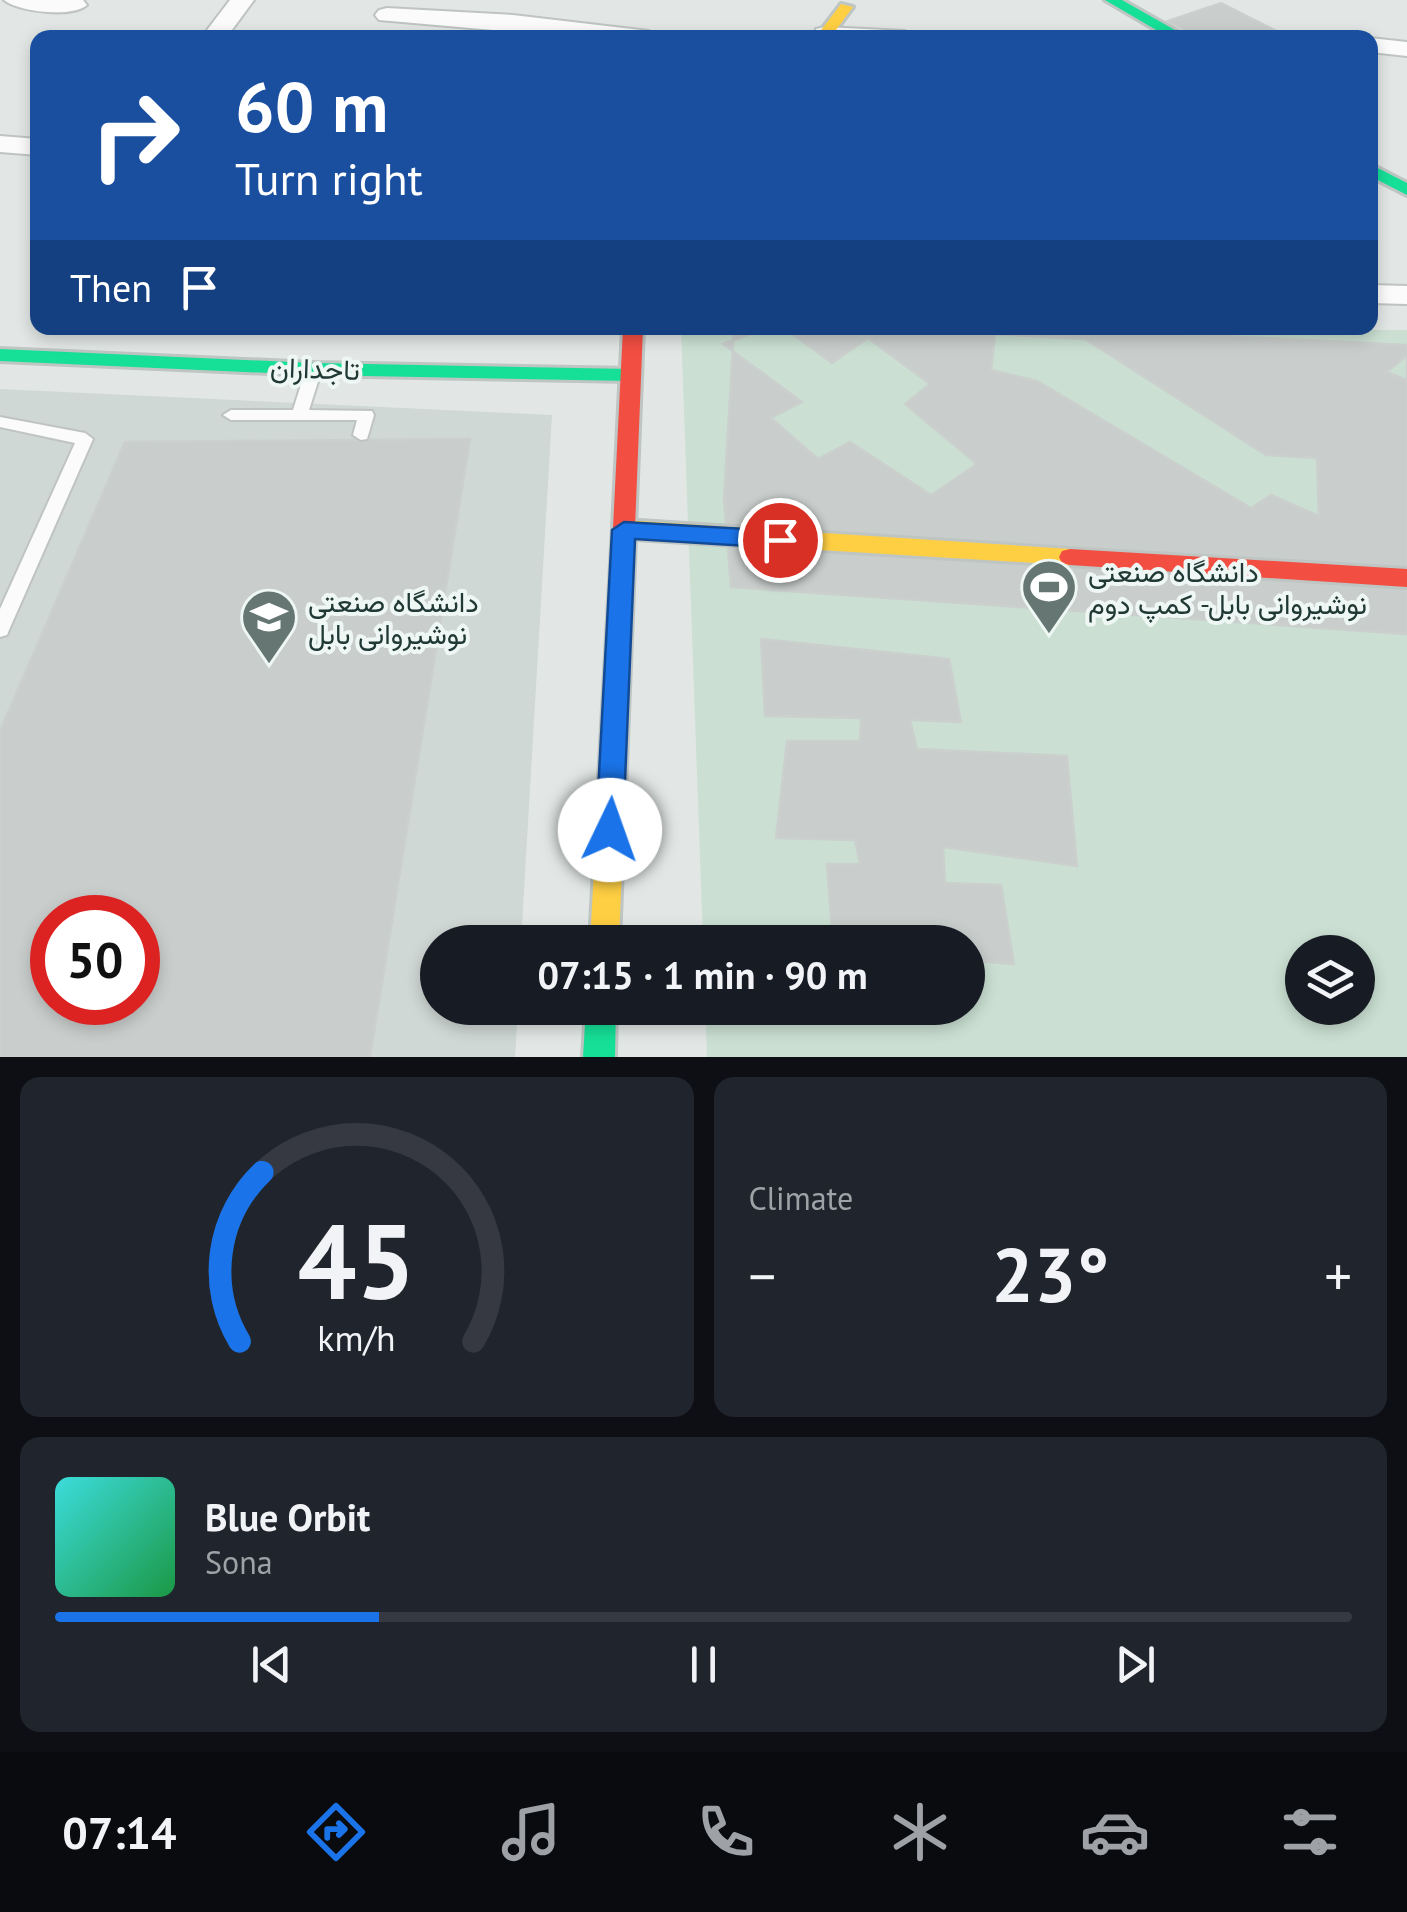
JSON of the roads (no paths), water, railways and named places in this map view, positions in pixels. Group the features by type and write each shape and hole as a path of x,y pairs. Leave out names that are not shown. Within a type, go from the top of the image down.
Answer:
{"main road":[{"path":"1119,1 1168,30"},
{"path":"828,30 849,2"},
{"path":"1085,10 1121,30"},
{"path":"1378,174 1407,190"},
{"path":"605,925 633,335"},
{"name":"تاجداران","path":"0,355 314,369 631,374"},
{"path":"624,530 1407,578"},
{"path":"599,1057 600,1025"}],"street":[{"path":"16,0 75,5"},
{"path":"219,30 242,0"},
{"path":"386,15 581,30"},
{"path":"1378,46 1407,50"},
{"path":"0,144 30,146"},
{"path":"1378,294 1407,295"}],"lane":[{"path":"299,415 314,369"},
{"path":"230,416 366,415 360,434"},
{"path":"0,422 85,439 0,630"}],"place":[{"name":"دانشگاه صنعتی نوشیروانی بابل- کمپ دوم","path":"1049,636"},
{"name":"دانشگاه صنعتی نوشیروانی بابل","path":"269,666"}]}
